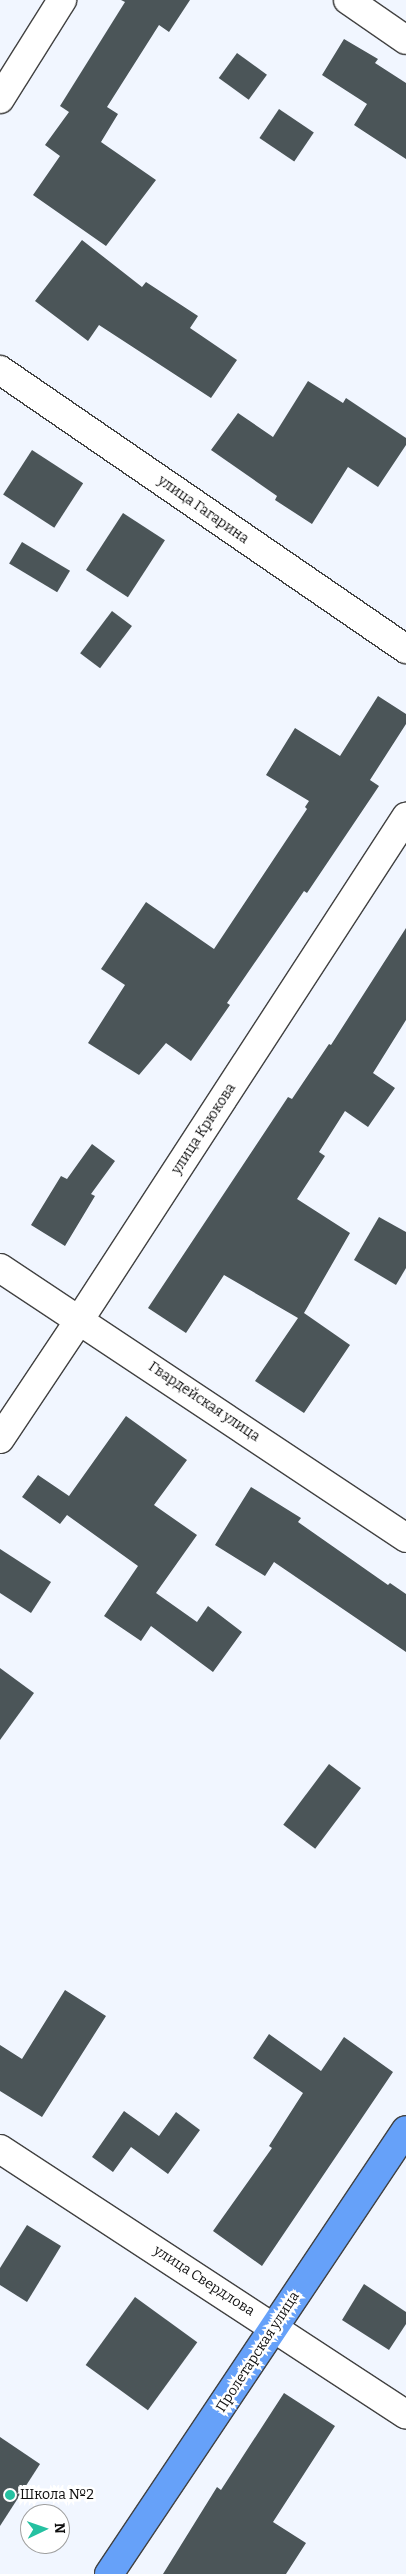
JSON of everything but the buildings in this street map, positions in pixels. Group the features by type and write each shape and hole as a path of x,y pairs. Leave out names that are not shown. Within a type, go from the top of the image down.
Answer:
{"main road":[{"name":"Пролетарская улица","path":"109,2574 406,2130"}],"street":[{"path":"0,99 62,0"},
{"path":"348,0 406,40"},
{"name":"улица Гагарина","path":"0,370 406,650"},
{"name":"улица Крюкова","path":"0,1439 406,817"},
{"name":"Гвардейская улица","path":"0,1268 80,1319 406,1538"},
{"name":"улица Свердлова","path":"0,2149 274,2327 406,2416"}],"place":[{"name":"Школа №2","path":"10,2495"}]}
